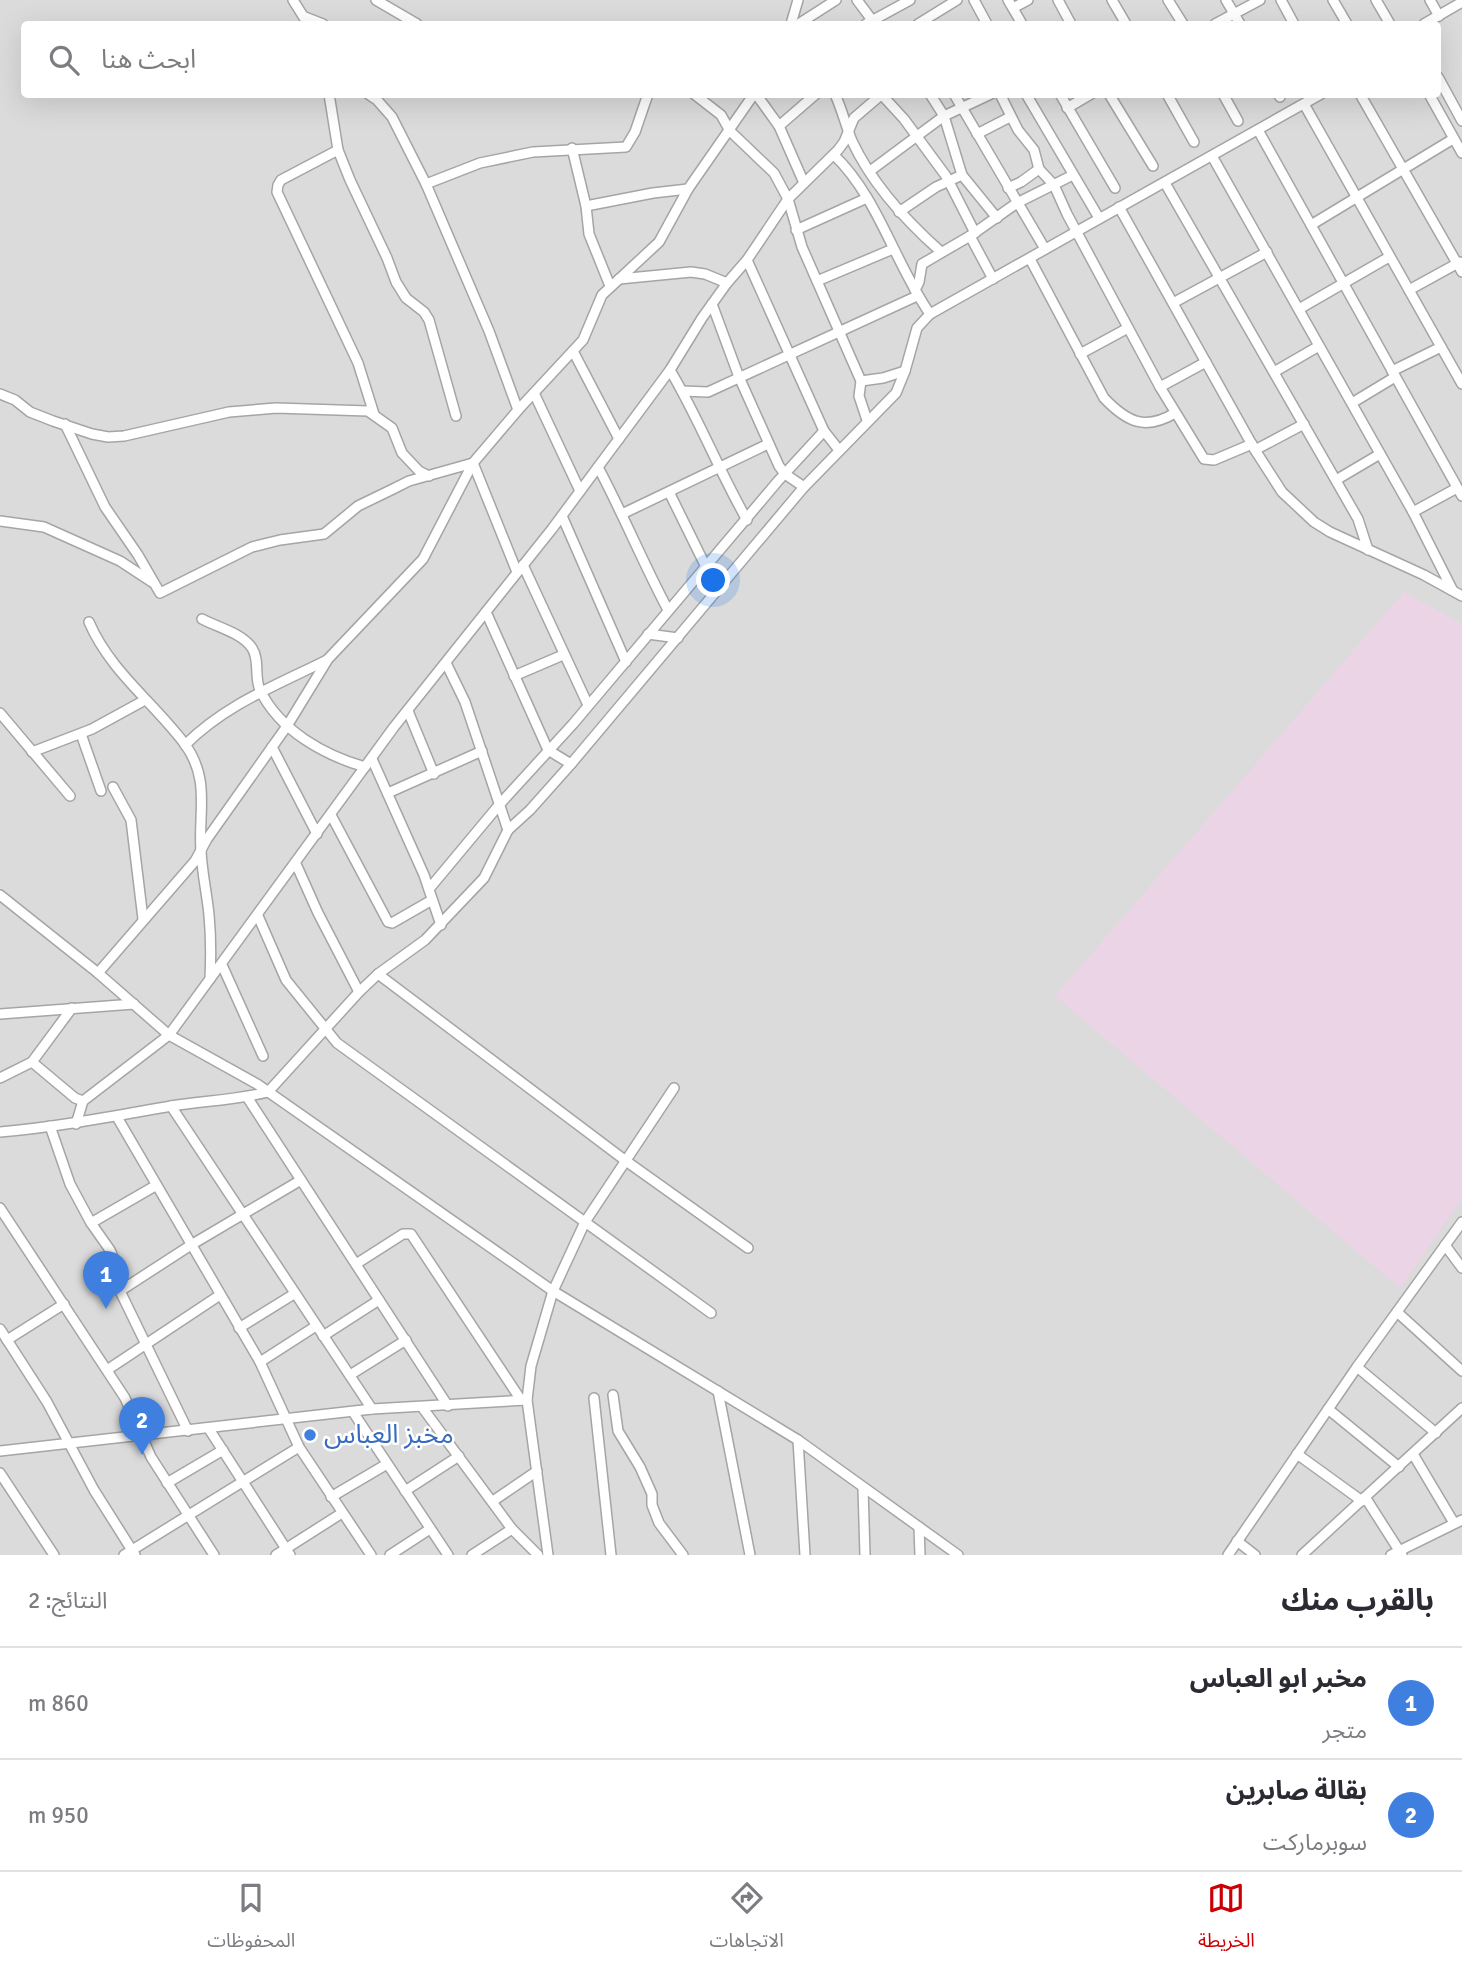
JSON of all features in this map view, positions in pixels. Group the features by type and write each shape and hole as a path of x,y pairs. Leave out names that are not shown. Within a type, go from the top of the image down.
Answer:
{"street":[{"path":"293,0 306,21"},
{"path":"376,0 412,21"},
{"path":"796,21 794,13 798,0"},
{"path":"802,21 836,0"},
{"path":"856,0 869,21"},
{"path":"876,21 910,0"},
{"path":"923,21 957,0"},
{"path":"974,0 984,21"},
{"path":"1020,21 1010,4 1028,0"},
{"path":"1058,0 1069,21"},
{"path":"1112,0 1124,21"},
{"path":"1168,0 1181,21"},
{"path":"1226,0 1238,21"},
{"path":"1221,21 1260,0"},
{"path":"1281,0 1292,21"},
{"path":"1333,0 1345,21"},
{"path":"1376,0 1388,21"},
{"path":"1430,0 1439,16"},
{"path":"1430,21 1461,5"},
{"path":"1441,84 1462,121"},
{"path":"330,98 338,150 396,282 406,298 424,312 429,320 456,416"},
{"path":"374,98 392,117 426,184 489,331 517,410"},
{"path":"426,184 480,163 533,152 626,147 635,132 647,98"},
{"path":"699,98 721,115 730,131 774,173 788,200 796,230 861,380 859,396 867,420"},
{"path":"98,974 143,919 186,873 287,726 328,659 423,559 473,463 517,410 573,351 589,329 596,307 610,286 659,242 688,189 752,98"},
{"path":"758,98 779,126 804,183"},
{"path":"779,126 811,98"},
{"path":"837,98 852,140 870,171 899,212 940,251"},
{"path":"76,1124 83,1101 169,1035 365,767 562,516 670,370 712,304 747,260 788,200 834,155 844,142 854,118 878,98"},
{"path":"885,98 949,181 993,279"},
{"path":"933,98 944,116 962,175 997,218"},
{"path":"957,98 1045,249"},
{"path":"870,171 944,116 981,98"},
{"path":"1002,98 1010,117 1034,150 1039,169 1054,185 1076,232 1160,387 1204,459 1214,460 1254,447 1304,424"},
{"path":"1028,98 1099,218"},
{"path":"1062,98 1115,188"},
{"path":"1067,108 1084,98"},
{"path":"1112,98 1153,166"},
{"path":"1169,98 1194,142"},
{"path":"1225,98 1238,121"},
{"path":"0,1132 76,1124 171,1106 268,1092 359,992 378,974 425,940 484,878 508,831 571,764 804,487 895,393 905,371 917,328 930,314 1314,98"},
{"path":"1362,98 1460,266 1409,290"},
{"path":"1431,98 1462,153"},
{"path":"1304,104 1462,384"},
{"path":"977,134 1010,117"},
{"path":"1258,130 1459,487 1413,512"},
{"path":"1311,225 1453,139"},
{"path":"572,148 593,248 610,286"},
{"path":"338,150 281,180 277,192 358,363 374,414"},
{"path":"834,155 851,173 867,198 892,249 930,314"},
{"path":"1212,156 1458,594"},
{"path":"1008,188 1039,169"},
{"path":"899,212 920,196 962,175"},
{"path":"682,391 708,392 916,293 922,264 940,251 972,235 1017,203 1073,175"},
{"path":"1165,183 1362,527 1368,550"},
{"path":"586,206 688,189"},
{"path":"796,230 867,198"},
{"path":"1119,207 1282,492 1314,522 1338,536 1458,594"},
{"path":"817,281 892,249"},
{"path":"1173,303 1266,252"},
{"path":"1299,309 1389,257"},
{"path":"1030,258 1104,398 1130,419 1156,423 1175,413"},
{"path":"747,260 824,431 839,450"},
{"path":"619,279 691,272 705,274 727,283"},
{"path":"712,304 768,444 785,474 804,487"},
{"path":"1080,354 1128,328"},
{"path":"1274,372 1319,346"},
{"path":"1352,403 1394,374 1441,347"},
{"path":"573,351 619,439"},
{"path":"1160,387 1206,362"},
{"path":"670,370 747,520"},
{"path":"861,380 883,378 905,371"},
{"path":"534,393 580,491"},
{"path":"0,394 15,400 42,418 108,437 124,436 229,412 276,408 368,411 392,428 402,453 410,463 429,476"},
{"path":"65,424 105,507 160,593 252,547 324,534 358,506 409,481 473,463"},
{"path":"429,889 499,804 626,662 824,431"},
{"path":"622,514 768,444"},
{"path":"1336,480 1380,454"},
{"path":"473,463 520,568 588,705"},
{"path":"598,467 668,610"},
{"path":"669,492 706,567"},
{"path":"562,516 626,662"},
{"path":"0,521 44,527 120,561 152,582"},
{"path":"486,612 548,750 571,764"},
{"path":"202,620 238,636 252,648 256,655 260,691 287,726 328,754 365,767"},
{"path":"89,622 102,648 186,745 194,761 203,789 201,851 209,915 210,981"},
{"path":"648,634 678,638"},
{"path":"514,676 563,655"},
{"path":"186,745 218,716 260,691 328,659"},
{"path":"446,663 465,702 508,831"},
{"path":"32,752 80,734 145,700"},
{"path":"408,711 434,774"},
{"path":"0,713 70,796"},
{"path":"80,734 101,791"},
{"path":"272,747 317,834"},
{"path":"388,793 482,751"},
{"path":"372,759 429,889 440,925"},
{"path":"113,787 131,820 143,919"},
{"path":"331,815 388,922 392,923 432,900"},
{"path":"296,864 318,914 359,992"},
{"path":"0,895 169,1035 268,1092 554,1292 798,1440 958,1555"},
{"path":"258,916 286,980 337,1044 711,1313"},
{"path":"222,965 263,1056"},
{"path":"378,974 626,1161 748,1248"},
{"path":"0,1014 134,1004"},
{"path":"0,1078 32,1062 72,1008"},
{"path":"32,1062 75,1098 83,1101"},
{"path":"548,1555 524,1400 531,1366 554,1292 585,1222 674,1087"},
{"path":"247,1097 448,1406"},
{"path":"171,1106 372,1409"},
{"path":"117,1117 260,1362 299,1447 371,1555"},
{"path":"50,1126 70,1184 115,1262 120,1291 188,1431"},
{"path":"120,1291 301,1180"},
{"path":"91,1223 155,1186"},
{"path":"0,1208 125,1398 151,1457 214,1555"},
{"path":"1228,1555 1357,1367 1462,1222"},
{"path":"355,1264 403,1234 411,1234 524,1400"},
{"path":"1445,1245 1462,1268"},
{"path":"239,1328 295,1294"},
{"path":"107,1370 220,1295"},
{"path":"323,1336 379,1300"},
{"path":"7,1340 64,1304"},
{"path":"1397,1312 1462,1371"},
{"path":"260,1362 316,1326"},
{"path":"0,1329 47,1402 130,1553 187,1514 299,1447"},
{"path":"350,1375 406,1340"},
{"path":"1357,1367 1436,1433"},
{"path":"718,1391 750,1555"},
{"path":"612,1395 618,1431 640,1467 652,1494 652,1505 659,1523 683,1555"},
{"path":"594,1398 611,1555"},
{"path":"0,1451 372,1409 524,1400"},
{"path":"422,1406 512,1529 538,1555"},
{"path":"1328,1409 1399,1467"},
{"path":"1303,1555 1461,1411"},
{"path":"353,1412 448,1555"},
{"path":"209,1429 288,1552"},
{"path":"798,1440 805,1555"},
{"path":"167,1483 223,1450"},
{"path":"1297,1454 1364,1499 1397,1554 1458,1521 1413,1454"},
{"path":"405,1491 459,1456"},
{"path":"331,1497 387,1464"},
{"path":"493,1501 537,1471"},
{"path":"0,1473 54,1555"},
{"path":"863,1488 865,1555"},
{"path":"276,1555 288,1552 342,1513"},
{"path":"919,1527 919,1555"},
{"path":"390,1555 430,1529"},
{"path":"472,1555 512,1529"},
{"path":"1237,1541 1255,1555"}],"shaded area":[{"path":"0,0 1462,0 1462,1555 0,1555"},
{"path":"1404,592 1462,624 1462,1199 1400,1288 1055,996"}],"place":[{"name":"مخبر ابو العباس","path":"106,1309"},
{"name":"مخبز العباس","path":"310,1435"},
{"name":"بقالة صابرين","path":"142,1455"}]}
